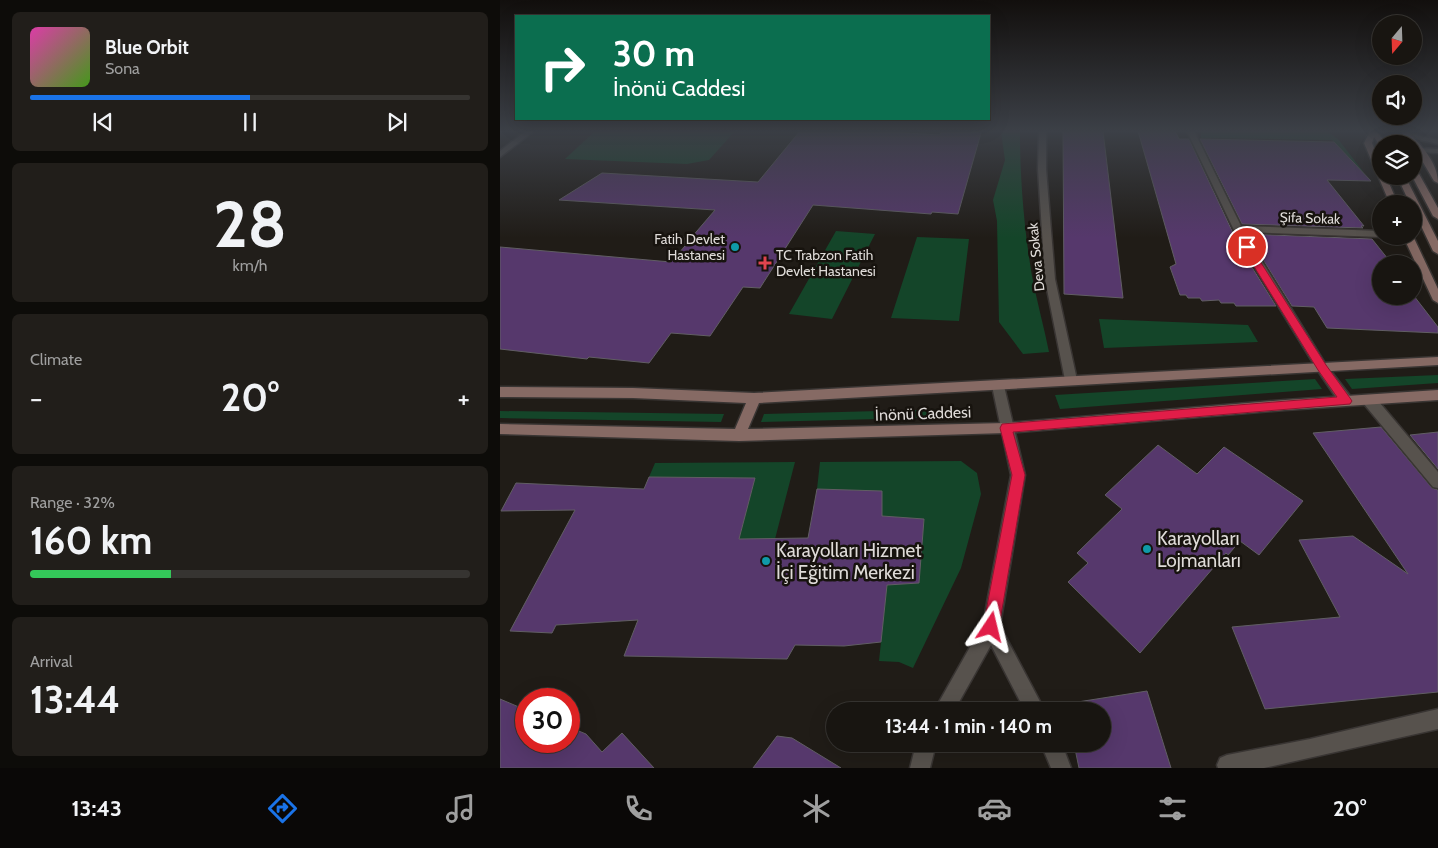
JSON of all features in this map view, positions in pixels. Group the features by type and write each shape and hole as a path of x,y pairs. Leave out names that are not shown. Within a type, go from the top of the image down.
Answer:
{"street":[{"name":"Deva Sokak","path":"1042,167 1050,279 1071,380"},
{"path":"1208,167 1238,229 1322,368 1346,401"},
{"path":"1431,167 1438,181"},
{"path":"1405,185 1438,251"},
{"path":"1421,185 1438,216"},
{"name":"Şifa Sokak","path":"1238,229 1372,234"},
{"path":"677,241 688,241"},
{"path":"1412,245 1438,300"},
{"name":"İnönü Caddesi","path":"500,392 633,393 754,398 1438,361"},
{"path":"949,702 991,627 1018,475 998,386"},
{"name":"İnönü Caddesi","path":"500,429 739,435 1006,428 1438,395"},
{"path":"739,435 754,398"},
{"path":"1369,400 1438,482"},
{"path":"991,627 1030,702"},
{"path":"1227,765 1310,749 1438,719"},
{"path":"920,768 924,752"},
{"path":"1055,752 1061,768"}],"green space":[{"path":"1003,167 1021,167 1032,276 1049,352 1023,354 999,322 997,221 993,200"},
{"path":"836,231 875,234 832,319 789,314"},
{"path":"917,237 969,239 959,321 891,318"},
{"path":"1099,319 1248,325 1258,342 1104,348"},
{"path":"1438,375 1438,383 1352,389 1345,379"},
{"path":"1315,379 1322,389 1060,409 1055,395"},
{"path":"956,409 956,417 761,422 764,414"},
{"path":"500,411 724,414 721,422 500,418"},
{"path":"961,461 977,473 981,494 961,568 913,668 899,662 879,661 887,585 919,583 924,519 882,516 881,491 817,489 820,462"},
{"path":"795,462 775,539 739,539 755,478 649,477 655,463"}],"building":[{"name":"Fatih Devlet Hastanesi","path":"770,167 971,167 958,214 932,212 931,214 813,205 760,288 743,287 710,336 671,333 649,363 589,357 587,359 500,349 500,247 671,262 685,246 694,243 695,240 691,238 715,210 559,200 602,173 758,182"},
{"path":"1063,167 1107,167 1123,298 1064,294"},
{"path":"1148,167 1202,167 1240,248 1276,306 1236,306 1234,303 1221,303 1219,300 1202,301 1200,298 1188,298 1186,295 1180,295 1170,267 1176,264"},
{"path":"1214,167 1358,167 1371,181 1327,180 1364,226 1361,226 1363,228 1242,224"},
{"path":"1247,234 1372,239 1372,245 1377,245 1385,255 1372,255 1372,305 1421,305 1438,327 1438,333 1327,328 1314,307 1292,306"},
{"path":"1381,427 1432,488 1438,490 1438,692 1265,709 1232,627 1340,617 1299,540 1353,536 1408,574 1313,433"},
{"path":"1438,432 1438,469 1410,435"},
{"name":"Karayolları Lojmanları","path":"1158,445 1197,474 1224,447 1303,501 1259,555 1240,541 1228,555 1226,553 1140,653 1068,582 1088,563 1077,553 1122,509 1105,495"},
{"name":"Karayolları Hizmet İçi Eğitim Merkezi","path":"649,477 755,478 739,539 808,538 817,489 882,491 882,516 924,519 919,583 887,585 881,642 844,646 795,645 787,659 624,656 638,620 556,625 552,633 510,631 575,510 501,511 516,483 644,489"},
{"path":"1147,691 1171,768 1079,768 1076,752 1111,752 1111,702 1078,702"},
{"path":"500,699 515,705 515,753 580,753 580,732 586,734 602,752 622,733 654,768 500,768"},
{"path":"777,736 792,738 841,768 753,768"}],"place":[{"name":"Fatih Devlet Hastanesi","path":"735,247"},
{"name":"TC Trabzon Fatih Devlet Hastanesi","path":"765,263"},
{"name":"Karayolları Lojmanları","path":"1147,549"},
{"name":"Karayolları Hizmet İçi Eğitim Merkezi","path":"766,561"}],"route":[{"path":"991,627 1018,475 1006,428 1346,401 1322,368 1247,247"}]}
